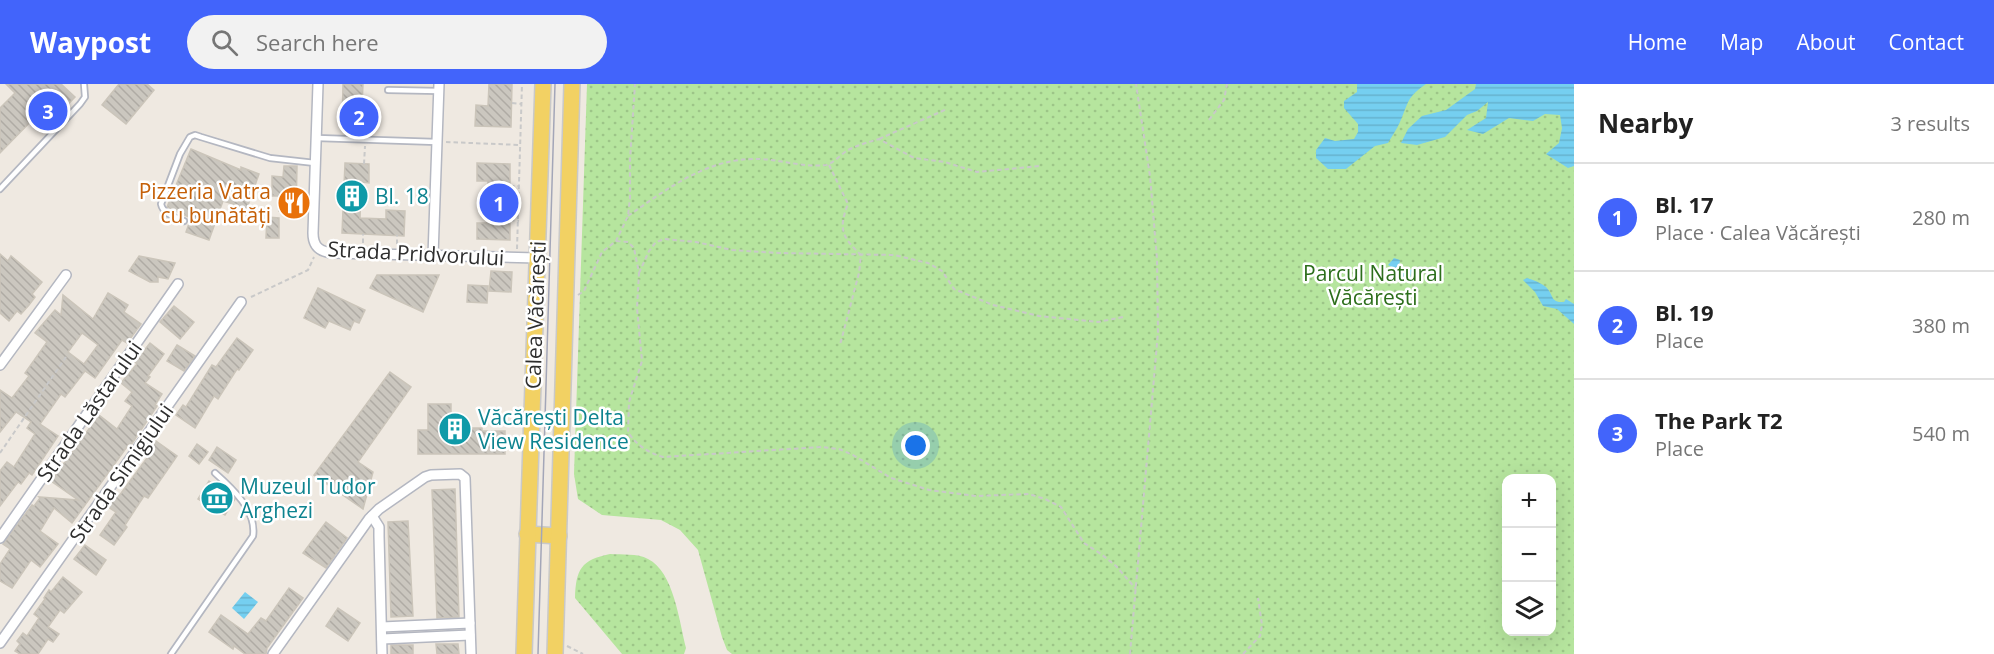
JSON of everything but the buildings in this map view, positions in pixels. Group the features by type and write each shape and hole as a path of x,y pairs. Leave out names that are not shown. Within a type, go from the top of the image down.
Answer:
{"main road":[{"name":"Calea Văcărești","path":"524,654 543,84"},
{"name":"Calea Văcărești","path":"561,650 559,536 572,84"},
{"path":"527,534 559,536"}],"street":[{"name":"Strada Pridvorului","path":"318,84 313,233 317,248 333,253 537,258"},
{"path":"433,256 439,88"},
{"path":"0,365 66,275"},
{"name":"Strada Lăstarului","path":"0,538 178,284"},
{"name":"Strada Simigiului","path":"0,643 242,302"},
{"path":"273,654 372,516 424,477 431,475 464,475 471,654"},
{"path":"372,516 379,527 382,654"},
{"path":"381,627 470,623"},
{"path":"382,639 470,635"}],"lane":[{"path":"0,189 80,104 85,97 84,84"},
{"path":"388,90 439,88"},
{"path":"184,221 165,212 161,204 183,148 190,137 195,135 281,160 315,163"},
{"path":"316,138 437,142"},
{"path":"171,654 253,536 252,519 240,499 232,488 215,473"}],"path":[{"path":"517,258 522,84"},
{"path":"565,304 584,291 602,252 616,241 628,216 635,84"},
{"path":"1130,654 1158,332 1157,259 1150,176 1136,84"},
{"path":"1209,120 1224,100 1227,84"},
{"path":"512,103 522,104"},
{"path":"628,216 687,177 706,168 753,159 829,165 846,150 879,140 947,109"},
{"path":"364,164 365,140"},
{"path":"879,140 914,158 945,162 977,172 1040,166"},
{"path":"437,142 521,145"},
{"path":"829,165 848,204 842,218 842,232 849,244 861,255"},
{"path":"510,186 520,186"},
{"path":"510,220 519,221"},
{"path":"639,273 648,251 656,242 664,239 696,242 732,250 894,255 928,263 942,271 954,289 993,305 1039,316 1098,322 1123,317"},
{"path":"616,241 628,242 634,248 639,273 637,308 642,361 628,402 628,432 652,454 663,457 821,447 839,449 891,478 929,490 976,496 1029,494 1061,507 1084,543 1116,566 1136,589"},
{"path":"242,302 308,270 317,248"},
{"path":"840,345 860,273 861,255"},
{"path":"0,453 66,357"},
{"path":"1243,654 1260,636 1262,625 1258,598"},
{"path":"561,650 583,654"}],"green space":[{"name":"Parcul Natural Văcărești","path":"587,84 1574,84 1574,654 732,654 727,650 722,637 698,550 680,530 661,520 602,515 578,499 574,474"},
{"path":"610,554 644,557 657,565 670,586 678,611 686,648 684,654 622,654 575,598 577,580 582,567 592,559"}],"water":[{"path":"1357,84 1426,84 1409,101 1388,143 1375,146 1346,169 1328,169 1316,158 1316,150 1325,138 1335,141 1354,139 1358,132 1358,124 1344,108 1344,101 1357,92"},
{"path":"1476,84 1574,84 1574,166 1568,168 1546,154 1559,143 1562,128 1560,115 1545,114 1533,121 1509,118 1483,134 1467,130 1486,118 1488,102 1477,111 1467,115 1445,137 1417,145 1401,143 1408,129 1422,116 1446,110 1475,89"},
{"path":"1394,258 1400,260 1399,267 1412,270 1410,279 1399,278 1393,268 1388,265"},
{"path":"1527,278 1546,287 1556,301 1564,302 1566,299 1574,304 1574,324 1557,309 1543,306 1535,292 1523,280"},
{"path":"245,592 258,602 244,619 232,608"}],"tram line":[{"path":"538,654 555,84"}],"place":[{"name":"The Park T2","path":"48,111"},
{"name":"Bl. 19","path":"359,117"},
{"name":"Bl. 18","path":"352,196"},
{"name":"Pizzeria Vatra cu bunătăți","path":"294,203"},
{"name":"Bl. 17","path":"499,203"},
{"name":"Văcărești Delta View Residence","path":"455,429"},
{"name":"Muzeul Tudor Arghezi","path":"217,498"}]}
